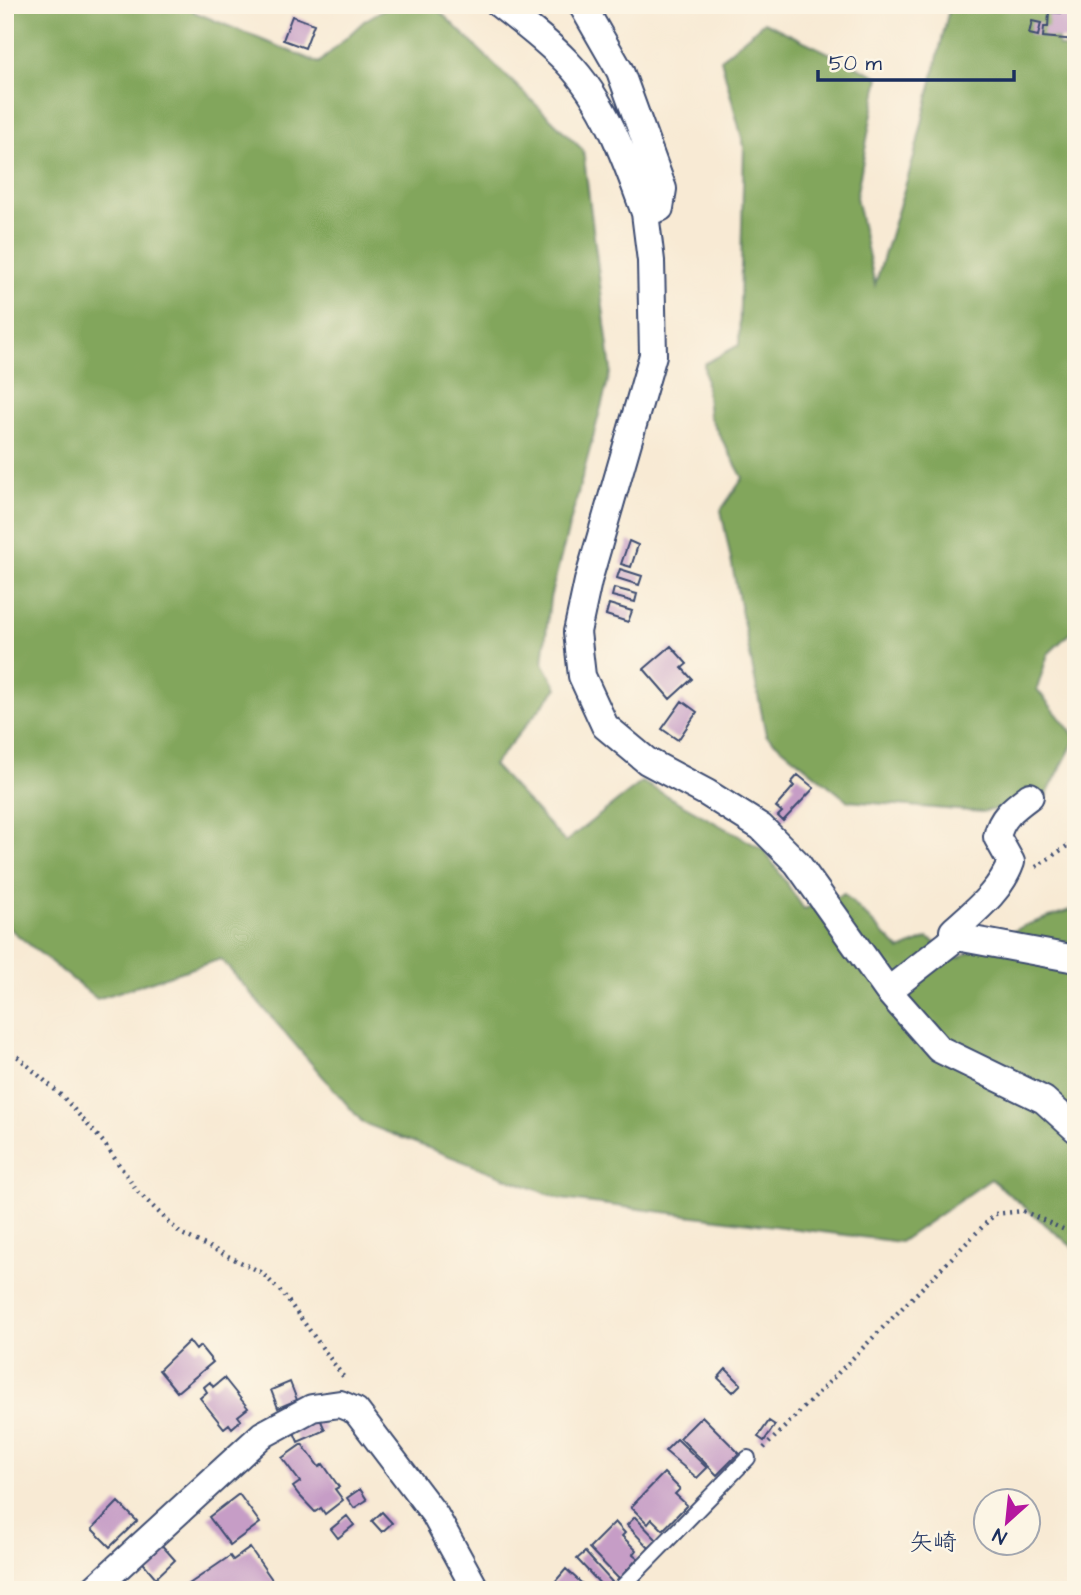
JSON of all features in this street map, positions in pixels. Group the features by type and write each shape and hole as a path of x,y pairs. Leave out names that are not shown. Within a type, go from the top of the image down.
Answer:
{"street":[{"path":"500,5 568,62 596,100 621,145 645,213 651,261 653,355 588,581 577,632 582,676 605,726 647,761 761,827 797,863 888,992 939,1049 1044,1100 1076,1129"},
{"path":"582,5 620,71 663,189 660,208 645,213"},
{"path":"1030,796 1008,812 999,825 997,836 1011,862 1008,870 990,896 953,931 957,937 1076,959"},
{"path":"888,992 957,937"},
{"path":"93,1590 262,1435 312,1408 340,1404 356,1411 435,1515 476,1590"}],"lane":[{"path":"619,1590 748,1458"}],"path":[{"path":"5,1050 18,1057 63,1097 104,1143 138,1192 180,1233 261,1272 276,1287 348,1383"},
{"path":"748,1458 755,1457 995,1214 1023,1211 1076,1235"}],"green space":[{"path":"5,5 192,5 194,12 319,63 364,21 391,5 433,5 583,150 611,370 550,598 543,663 557,688 493,765 565,842 642,782 764,850 804,909 844,894 900,950 928,938 958,958 1026,925 1076,908 1076,1250 991,1179 900,1242 561,1199 363,1123 221,959 97,999 5,925"},
{"path":"950,5 1057,5 1058,46 1076,50 1076,627 1048,654 1037,689 1076,738 1044,800 982,812 848,801 766,735 721,510 743,478 709,416 704,364 739,345 744,146 721,59 764,22 879,77 856,197 875,285 914,157"}],"building":[{"path":"1062,5 1076,7 1076,40 1043,37 1044,27 1048,27 1049,12 1061,13"},
{"path":"292,16 314,24 305,48 283,40"},
{"path":"1032,21 1041,23 1038,36 1029,34"},
{"path":"629,541 638,545 631,567 621,564"},
{"path":"620,569 642,576 639,585 617,578"},
{"path":"614,588 637,594 635,602 612,596"},
{"path":"609,604 632,611 628,622 606,615"},
{"path":"671,646 687,664 682,668 692,679 670,699 644,669"},
{"path":"682,701 697,712 678,740 662,729"},
{"path":"798,775 814,788 783,821 778,816 782,812 776,807 794,786 791,783"},
{"path":"189,1341 196,1350 200,1346 213,1362 177,1392 159,1370"},
{"path":"726,1369 741,1384 733,1392 718,1378"},
{"path":"224,1378 248,1408 238,1416 241,1420 232,1428 229,1424 224,1428 200,1398 207,1392 204,1387 210,1382 213,1387"},
{"path":"290,1382 297,1400 278,1408 271,1390"},
{"path":"318,1414 325,1430 298,1442 291,1425"},
{"path":"702,1416 739,1453 717,1475 680,1438"},
{"path":"769,1421 775,1425 764,1441 758,1437"},
{"path":"677,1439 707,1468 697,1478 665,1451"},
{"path":"302,1444 319,1467 323,1464 339,1487 335,1489 343,1500 325,1514 321,1508 315,1512 299,1495 293,1487 300,1482 282,1458"},
{"path":"664,1473 680,1489 675,1494 687,1505 663,1530 652,1519 648,1524 631,1507"},
{"path":"360,1489 367,1500 354,1508 347,1498"},
{"path":"239,1494 260,1523 230,1545 209,1517"},
{"path":"118,1502 137,1521 110,1547 92,1529"},
{"path":"382,1512 392,1523 382,1532 372,1521"},
{"path":"347,1516 354,1525 338,1538 331,1529"},
{"path":"635,1517 657,1540 649,1548 627,1525"},
{"path":"615,1522 625,1533 622,1536 636,1550 633,1554 638,1558 619,1579 589,1548"},
{"path":"158,1541 175,1560 156,1578 139,1558"},
{"path":"250,1548 278,1588 192,1590 189,1584 230,1556 233,1560"},
{"path":"585,1552 612,1582 605,1589 577,1559"},
{"path":"566,1569 589,1590 548,1590"}],"district":[{"name":"矢崎","path":"933,1543"}]}
